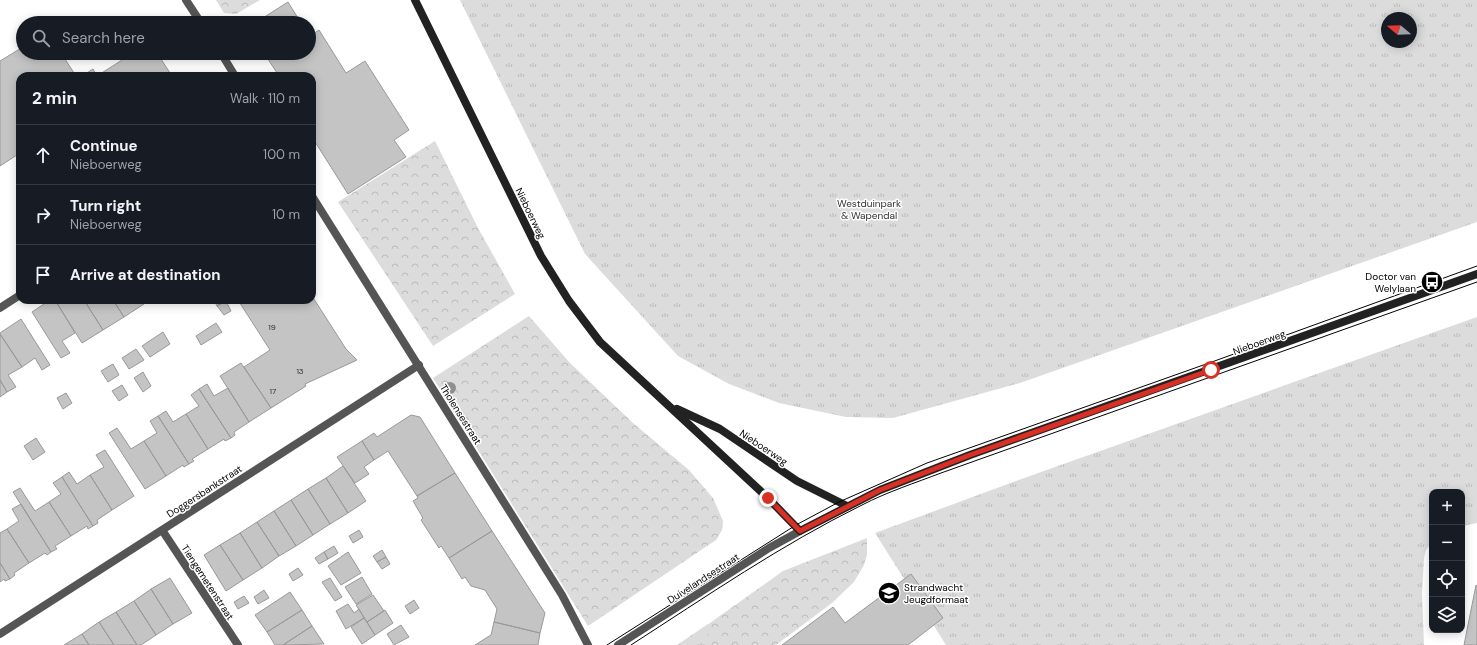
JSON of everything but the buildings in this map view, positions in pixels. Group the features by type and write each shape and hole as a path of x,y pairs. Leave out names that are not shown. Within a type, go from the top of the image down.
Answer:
{"street":[{"path":"186,0 196,16"},
{"name":"Nieboerweg","path":"415,0 541,256 569,302 600,342 768,498 800,531 880,490 970,455 1477,274"},
{"path":"225,60 233,72"},
{"name":"Tholensestraat","path":"316,202 562,595 588,645"},
{"path":"0,308 16,298"},
{"name":"Doggersbankstraat","path":"0,634 418,365"},
{"name":"Nieboerweg","path":"670,406 720,429 797,481 847,506"},
{"name":"Tiengemetenstraat","path":"162,530 238,645"},
{"name":"Duivelandsestraat","path":"618,645 769,548 800,531"}],"green space":[{"path":"216,0 260,0 236,14 224,13"},
{"name":"Westduinpark & Wapendal","path":"460,0 1477,0 1477,222 1020,383 893,418 846,417 779,403 729,384 678,356 585,254"},
{"path":"435,141 478,228 515,294 433,346 338,202"},
{"path":"529,316 569,362 633,423 689,470 713,498 723,521 722,530 716,540 588,626 433,378"},
{"path":"1477,317 1477,523 1465,525 1465,489 1429,489 1429,546 1426,550 1424,558 1422,593 1424,645 946,645 875,533 1027,477"},
{"path":"867,538 867,554 864,565 854,582 832,603 776,645 679,645 783,571"},
{"path":"708,624 707,645 677,645"}],"tram line":[{"path":"607,645 796,525 839,502 927,463 1477,266"},
{"path":"631,645 773,554 832,520 881,496 941,473 1477,282"}],"place":[{"name":"Doctor van Welylaan","path":"1432,282"},
{"name":"Strandwacht Jeugdformaat","path":"889,593"}],"route":[{"path":"768,498 796,525 800,531 880,490 970,455 1211,370"}]}
